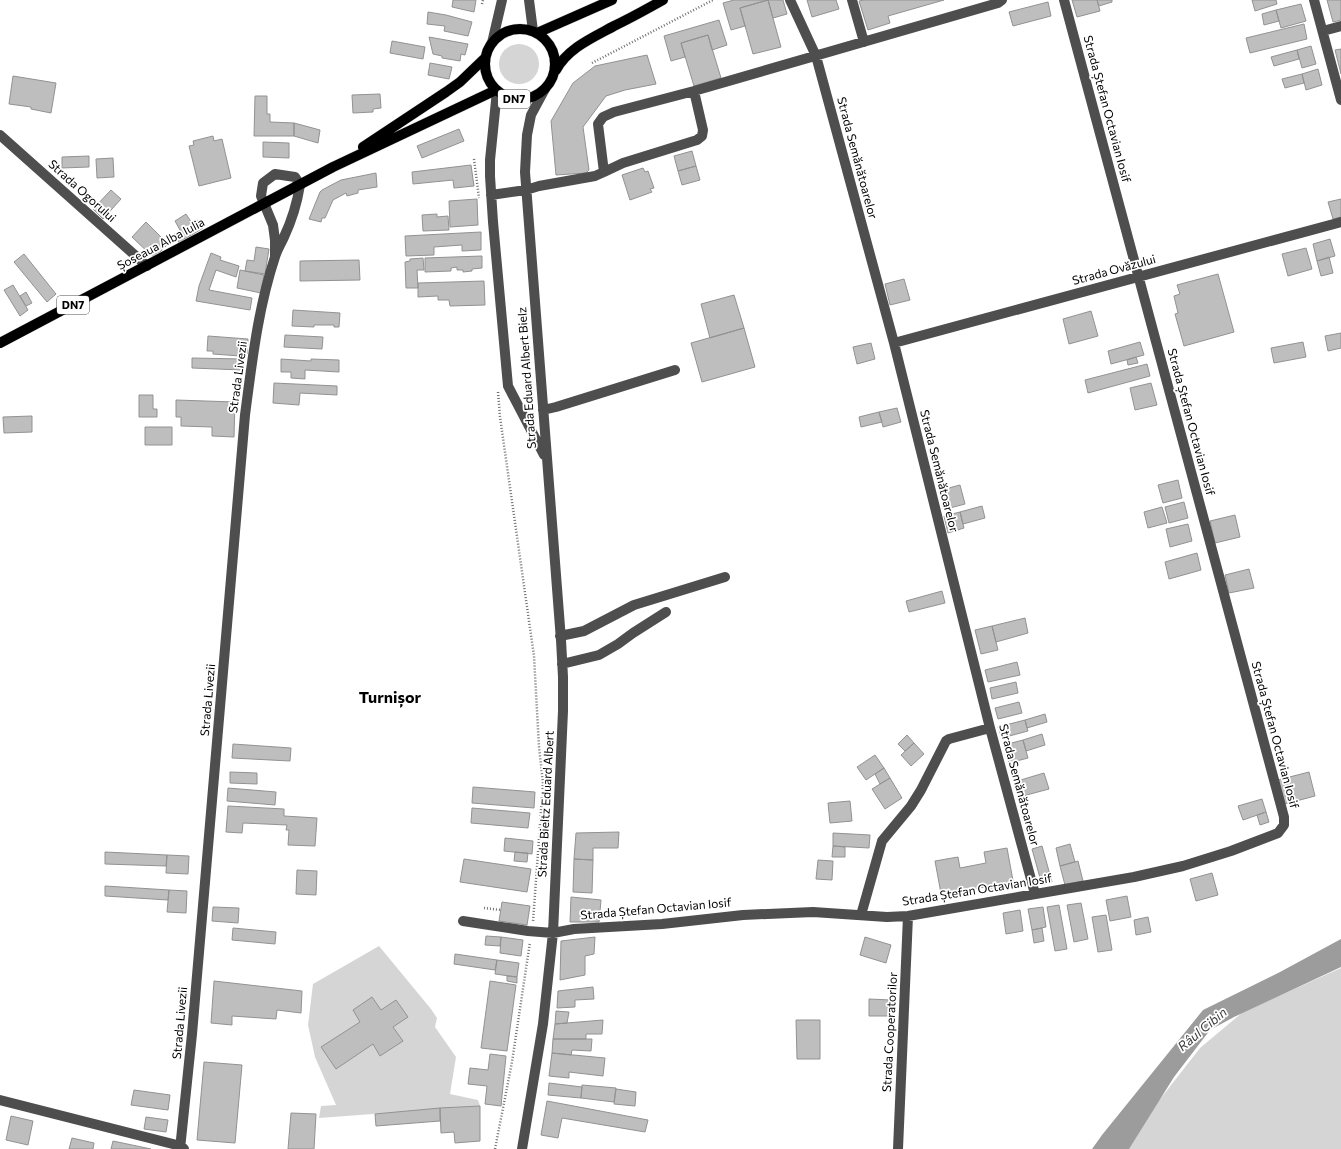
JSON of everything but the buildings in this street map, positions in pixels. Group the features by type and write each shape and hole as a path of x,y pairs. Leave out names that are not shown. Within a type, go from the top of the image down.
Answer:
{"main road":[{"name":"Șoseaua Alba Iulia","path":"333,167 430,104 460,82 485,58 486,52 497,37 511,30 526,29 535,32 612,0"},
{"name":"DN7","path":"485,58 485,72 496,91 518,100 532,97 545,89 553,78 563,59 575,49 595,36 663,0"},
{"path":"535,32 544,37 553,50 555,57 555,72"},
{"name":"Șoseaua Alba Iulia","path":"0,344 333,167 496,91"}],"street":[{"path":"492,43 502,0"},
{"path":"529,0 535,32"},
{"name":"Strada Semănătoarelor","path":"790,0 816,56 894,343 990,728 1035,894"},
{"path":"852,0 864,42"},
{"path":"604,172 598,124 603,116 816,56 998,3 1002,0"},
{"name":"Strada Ștefan Octavian Iosif","path":"463,921 553,933 574,929 662,924 743,915 813,912 887,917 908,916 1134,878 1183,866 1230,851 1278,834 1284,825 1284,817 1064,0"},
{"path":"1314,0 1341,100"},
{"path":"1323,31 1341,26"},
{"name":"Strada Eduard Albert Bielz","path":"545,89 531,115 527,136 525,172 546,459"},
{"name":"Strada Eduard Albert Bielz","path":"496,91 490,160 491,195 508,386 546,459"},
{"path":"491,195 526,190 539,186 595,176 623,164 697,140 702,136 703,130 694,91"},
{"name":"Strada Ogorului","path":"0,135 147,266"},
{"name":"Strada Livezii","path":"182,1148 245,415 258,328 276,256 293,216 300,185 295,177 275,174 263,182 261,196 273,225 276,256"},
{"name":"Strada Ovăzului","path":"894,343 1341,222"},
{"path":"543,410 675,370"},
{"name":"Strada Bieltz Eduard Albert","path":"522,1149 542,1024 553,933 563,711 562,664 546,459"},
{"path":"560,636 584,631 634,605 725,577"},
{"path":"562,664 599,655 666,612"},
{"path":"861,915 882,841 911,806 921,790 946,741 990,728"},
{"name":"Strada Cooperatorilor","path":"898,1149 908,916"},
{"path":"0,1100 182,1148"}],"path":[{"path":"482,4 483,0"},
{"path":"592,63 713,0"},
{"path":"474,159 480,205"},
{"path":"495,1149 512,1062 532,931 543,783 539,747 534,656 500,417 498,386"},
{"path":"484,908 501,910"}],"shaded area":[{"path":"523,44 530,47 536,53 539,64 538,72 530,81 523,84 515,84 508,81 500,72 499,60 502,53 511,45"},
{"path":"379,946 431,1009 437,1018 435,1027 456,1057 450,1094 478,1100 480,1106 319,1118 321,1106 336,1105 315,1057 308,1025 313,984"},
{"path":"1341,968 1341,1149 1117,1149 1161,1098 1200,1048 1243,1012"}],"water":[{"name":"Râul Cibin","path":"1341,939 1341,967 1234,1017 1210,1030 1174,1077 1129,1149 1092,1149 1203,1010 1280,972"}],"district":[{"name":"Turnișor","path":"390,697"}]}
